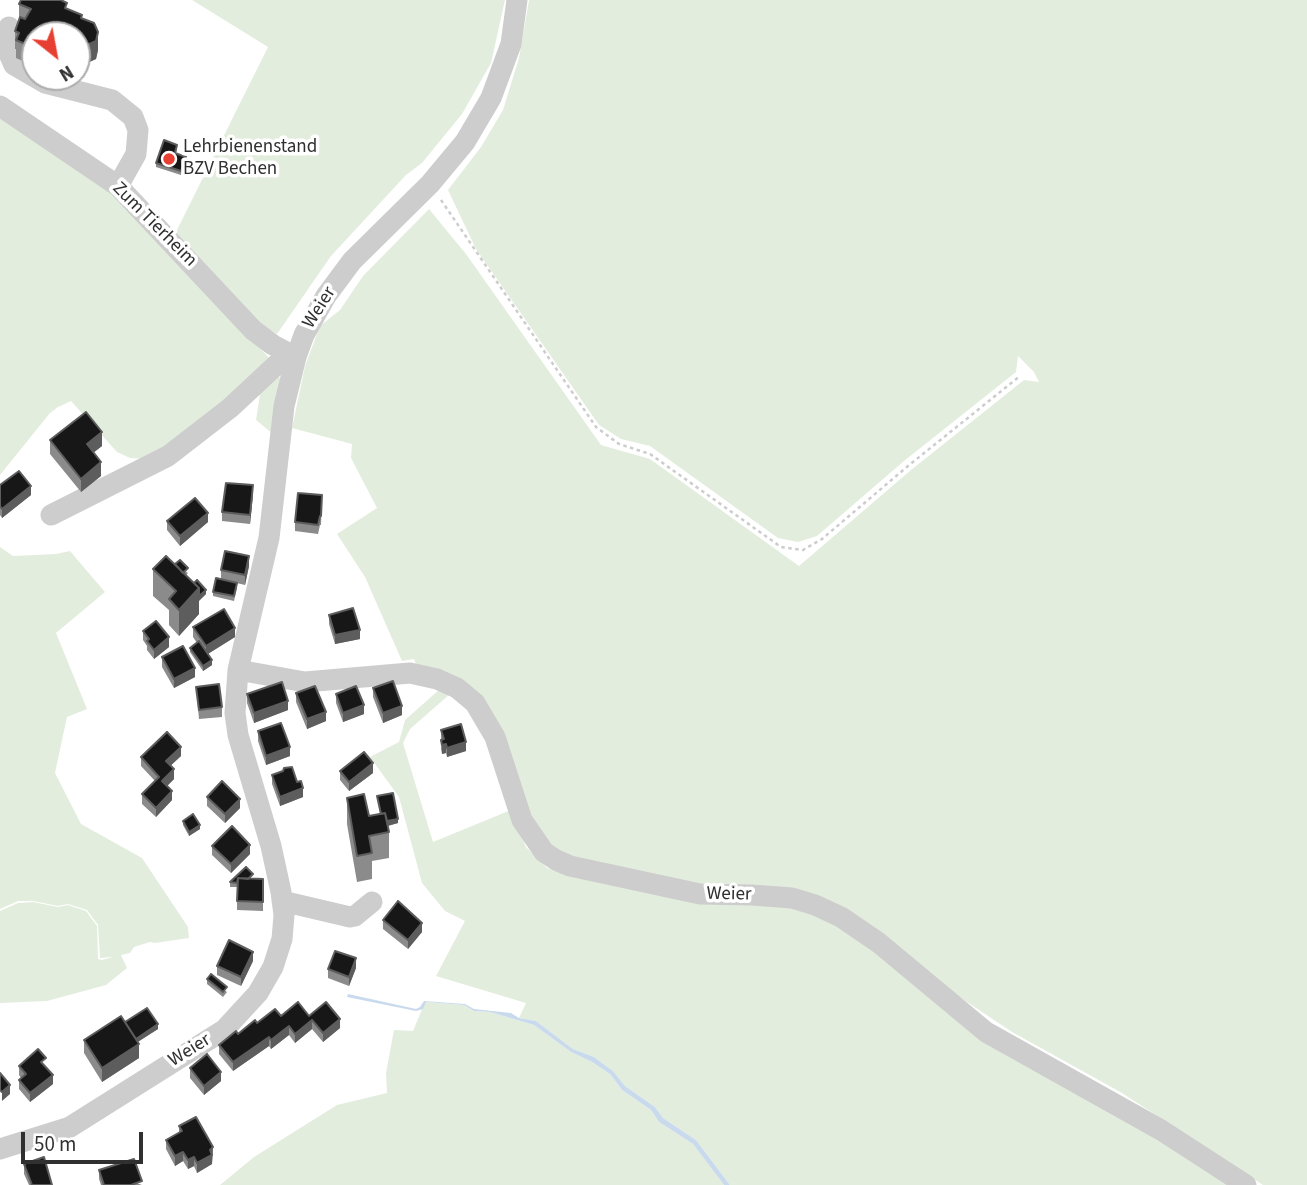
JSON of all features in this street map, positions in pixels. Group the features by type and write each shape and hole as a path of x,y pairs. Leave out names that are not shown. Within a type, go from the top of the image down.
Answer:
{"street":[{"name":"Weier","path":"0,1149 70,1127 224,1030 258,993 273,967 282,939 282,901 271,846 238,735 235,713 238,670 270,538 292,356 326,296 352,261 430,184 465,142 491,98 511,44 517,0"},
{"path":"9,27 4,42 14,65 45,83 112,100 132,117 138,130 136,153 118,186"},
{"name":"Zum Tierheim","path":"0,106 118,186 253,330 292,356"},
{"path":"51,515 168,456 292,356"},
{"name":"Weier","path":"238,670 305,682 410,673 437,679 457,688 475,703 495,737 522,820 544,852 556,860 570,866 700,894 752,894 792,898 841,917 879,943 986,1032 1161,1130 1246,1185"},
{"path":"282,901 350,917 372,902"}],"path":[{"path":"430,184 596,427 619,444 650,454 781,547 803,550 822,539 1020,376"}],"green space":[{"path":"192,0 505,0 491,63 462,114 422,163 406,175 331,256 277,334 253,320 175,234 268,47"},
{"path":"529,0 1307,0 1307,1185 1263,1185 1122,1093 1012,1032 952,992 844,908 683,886 572,862 538,837 500,736 417,667 414,659 402,661 365,577 337,534 377,508 351,458 352,444 292,428 305,366 320,326 340,310 363,276 429,209 466,254 601,445 650,459 799,566 911,470 1024,380 1039,382 1034,372 1018,356 1016,372 904,461 817,536 798,542 778,538 650,446 621,439 599,425 476,249 448,190 481,147 503,110 519,58"},
{"path":"0,111 137,213 271,360 225,408 146,459 130,458 117,452 71,401 50,413 0,475"},
{"path":"277,373 281,380 273,434 256,420 261,388"},
{"path":"0,547 13,556 70,551 105,592 56,633 87,709 67,717 55,773 81,824 142,858 188,927 189,938 150,942 121,955 127,968 106,985 47,1001 0,1003 0,911 18,903 33,902 58,907 68,905 86,911 97,926 98,959 113,957 100,958 98,925 87,910 68,904 58,906 33,901 18,901 0,909"},
{"path":"440,689 450,694 410,729 403,743 433,842 511,810 526,847 547,868 576,878 793,907 835,924 1231,1185 730,1185 696,1140 663,1118 655,1107 625,1086 613,1071 594,1057 573,1049 536,1021 519,1018 526,1003 436,976 465,921 445,911 422,883 399,797 370,757 399,742 405,720"},
{"path":"425,1002 464,1005 474,1011 490,1012 534,1025 571,1052 610,1074 622,1090 651,1110 659,1122 693,1144 724,1185 220,1185 254,1157 337,1105 387,1093 386,1073 394,1030 413,1031"}],"water":[{"path":"348,994 416,1009 424,1001 465,1004 474,1009 511,1013 519,1018 536,1021 573,1049 594,1057 613,1071 625,1086 655,1107 663,1118 696,1140 730,1185 724,1185 693,1144 659,1122 651,1110 622,1090 610,1074 571,1052 534,1025 490,1012 474,1011 464,1005 426,1002 423,1009 416,1011 347,997"}],"building":[{"path":"21,0 61,0 67,3 65,8 89,21 21,21 21,42 16,40 19,33 15,31 20,17 25,19 31,9 19,4"},
{"path":"91,22 98,32 96,41 91,43"},
{"name":"Lehrbienenstand BZV Bechen","path":"164,140 177,145 175,153 186,157 181,171 156,163"},
{"path":"86,412 102,432 87,444 101,462 81,479 50,440"},
{"path":"19,471 31,486 2,509 0,485"},
{"path":"226,483 253,485 250,515 222,512"},
{"path":"298,493 322,495 318,525 295,522"},
{"path":"195,498 208,513 180,536 167,521"},
{"path":"225,551 249,556 245,575 221,570"},
{"path":"166,556 199,588 179,610 169,599 176,591 153,569"},
{"path":"180,560 188,568 183,573 175,564"},
{"path":"216,578 237,583 234,596 213,592"},
{"path":"197,580 206,590 199,596 199,588 194,583"},
{"path":"353,608 360,630 335,635 329,615"},
{"path":"224,609 235,628 206,646 193,627"},
{"path":"156,621 169,637 154,650 143,631"},
{"path":"199,641 212,660 203,666 190,648"},
{"path":"183,646 195,668 174,679 162,657"},
{"path":"393,681 402,706 383,713 373,688"},
{"path":"282,682 288,701 254,713 247,694"},
{"path":"219,684 222,707 199,710 196,687"},
{"path":"315,686 326,712 307,719 296,693"},
{"path":"356,686 364,705 343,713 336,694"},
{"path":"281,723 290,747 266,756 258,731"},
{"path":"461,724 466,742 447,748 446,744 442,745 441,740 444,739 441,730"},
{"path":"167,732 181,747 166,761 174,769 162,781 172,791 156,808 142,794 159,777 141,757"},
{"path":"364,752 373,763 349,782 340,771"},
{"path":"292,767 297,782 301,781 303,788 280,797 272,775"},
{"path":"222,781 240,799 225,814 207,797"},
{"path":"393,793 398,819 387,821 385,813 381,814 377,796"},
{"path":"364,794 369,816 385,813 389,832 369,836 372,853 357,856 347,798"},
{"path":"193,814 200,825 189,832 183,821"},
{"path":"232,826 250,845 231,864 212,846"},
{"path":"246,867 253,874 248,879 238,878 237,883 230,882"},
{"path":"238,878 263,879 263,902 237,901"},
{"path":"398,901 422,923 408,940 383,920"},
{"path":"229,940 253,952 241,977 217,966"},
{"path":"335,951 356,958 349,977 328,969"},
{"path":"211,974 227,987 223,992 207,979"},
{"path":"298,1002 309,1016 326,1002 340,1019 323,1033 312,1020 295,1034 289,1026 233,1062 219,1045 236,1031 238,1034 275,1009 281,1016"},
{"path":"147,1008 158,1024 136,1039 125,1022"},
{"path":"121,1016 139,1044 102,1068 84,1040"},
{"path":"38,1049 46,1058 41,1062 53,1075 30,1093 19,1080 26,1074 19,1066"},
{"path":"207,1054 221,1072 204,1086 190,1068"},
{"path":"0,1073 10,1085 2,1092 0,1090"},
{"path":"196,1117 213,1147 210,1150 212,1155 197,1163 194,1157 188,1160 183,1152 175,1156 166,1140 182,1131 179,1126"},
{"path":"44,1157 52,1185 32,1185 24,1164"},
{"path":"134,1159 142,1181 131,1185 104,1185 99,1170"}],"place":[{"name":"Lehrbienenstand BZV Bechen","path":"169,159"}]}
